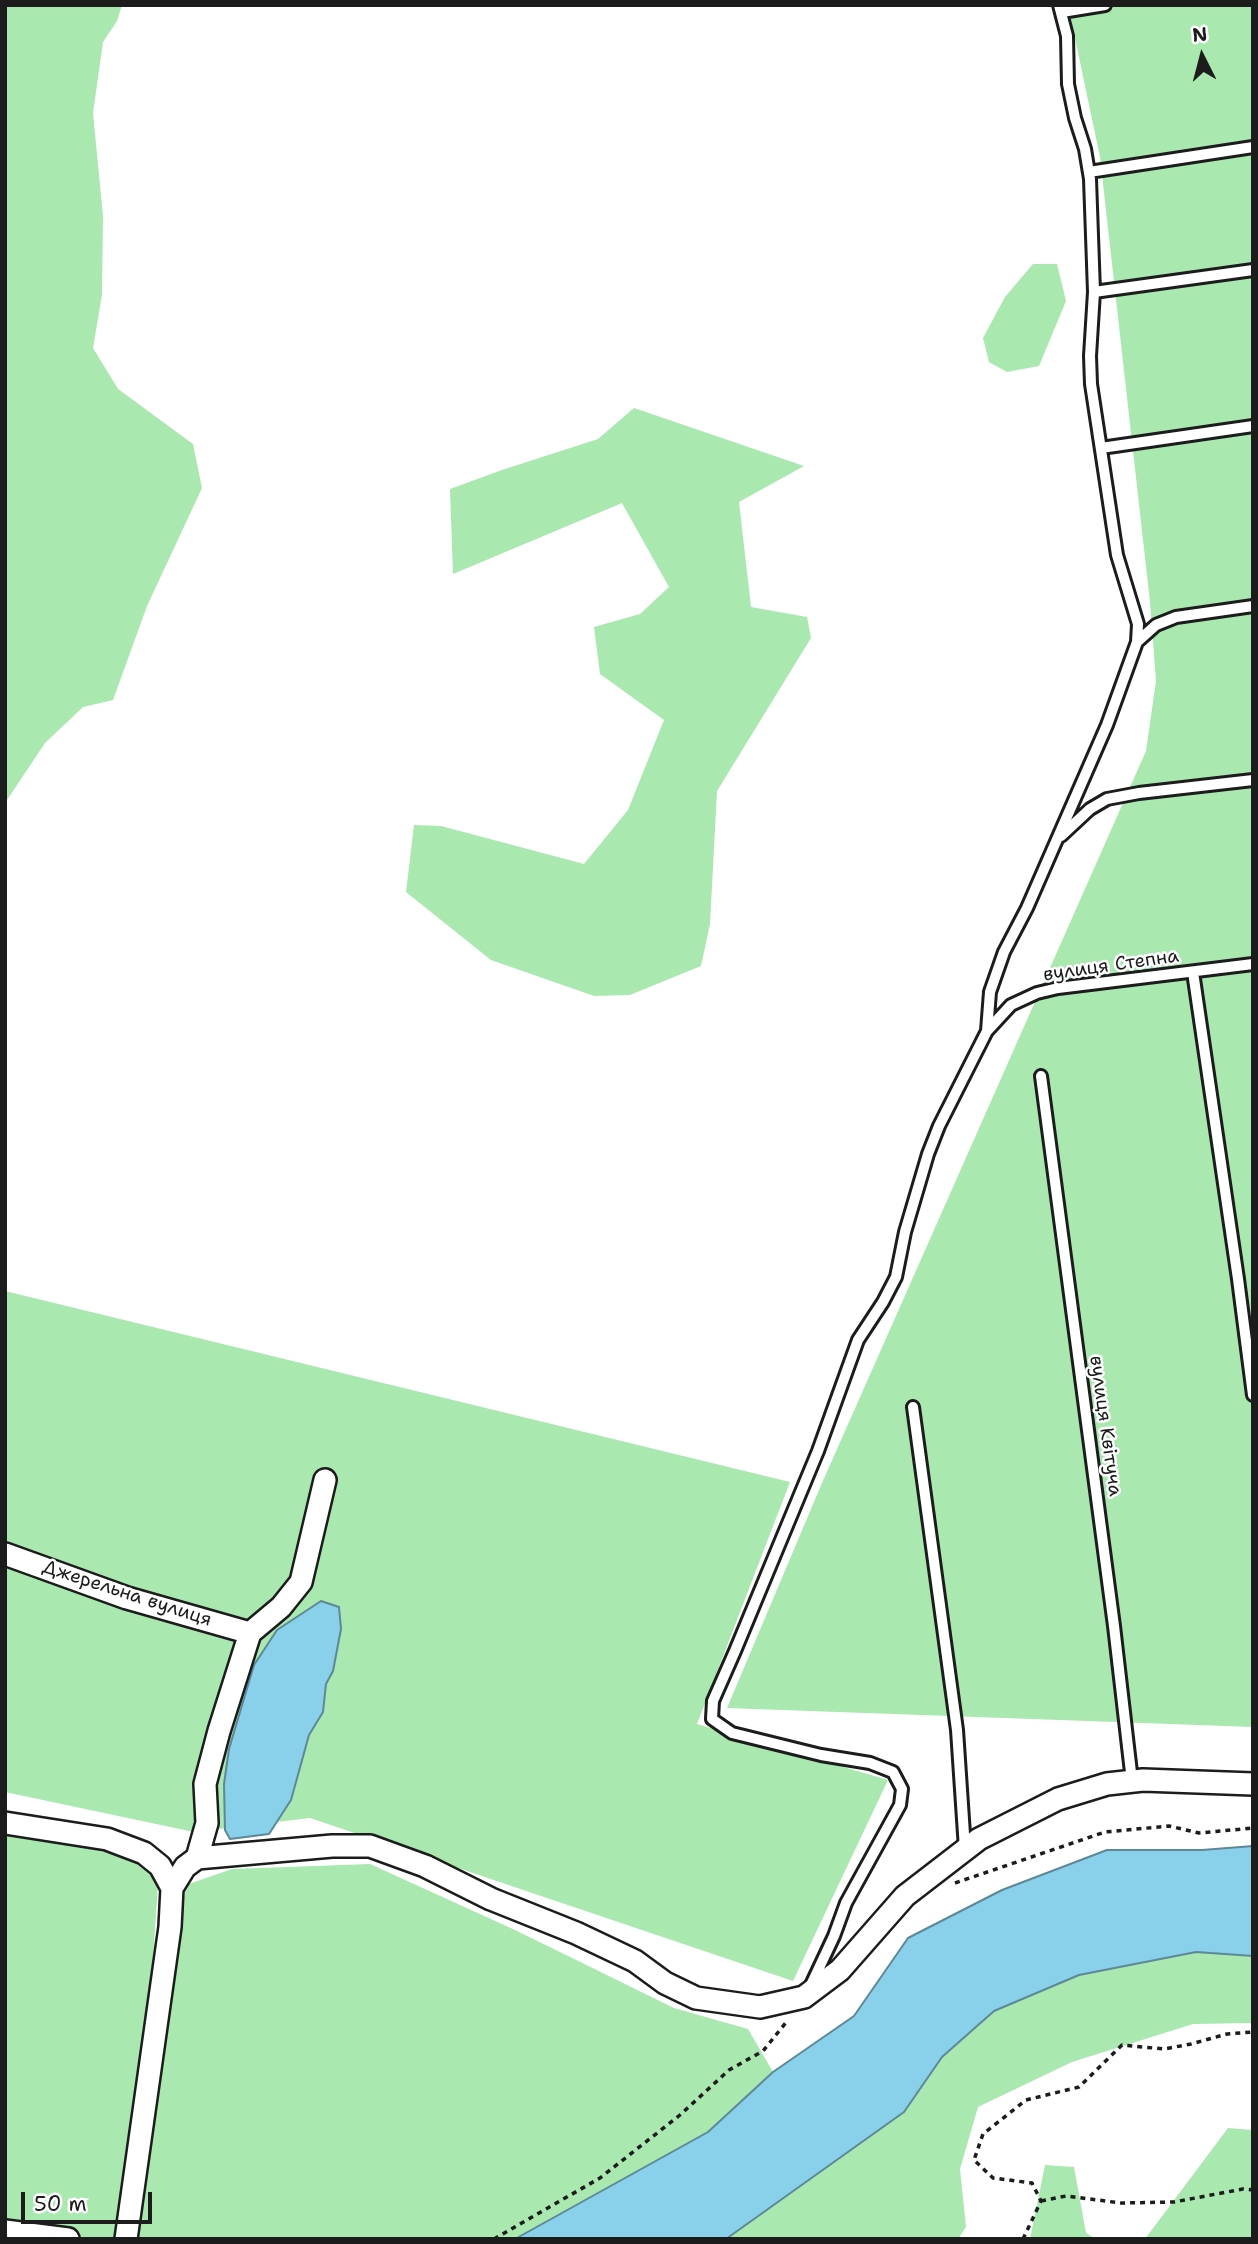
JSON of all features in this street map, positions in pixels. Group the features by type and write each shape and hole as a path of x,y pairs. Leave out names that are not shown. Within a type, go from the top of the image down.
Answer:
{"street":[{"path":"197,1858 207,1823 205,1784 250,1633 281,1607 301,1582 325,1480"},
{"name":"Джерельна вулиця","path":"5,1554 127,1598 250,1633"},
{"path":"127,2239 170,1927 172,1888 185,1867 197,1858 332,1846 370,1846 425,1866 491,1899 576,1933 635,1961 665,1983 696,1998 760,2007 804,1997 840,1970 905,1896 979,1839 1058,1799 1107,1784 1132,1781 1253,1784"},
{"path":"5,1823 107,1839 144,1853 160,1866 172,1888"},
{"path":"5,2231 68,2239"}],"lane":[{"path":"804,1997 818,1973 846,1903 900,1805 902,1789 893,1772 870,1763 821,1755 732,1733 712,1719 713,1701 818,1451 858,1340 896,1277 905,1232 928,1154 939,1126 987,1031 990,992 1004,952 1027,908 1107,725 1137,642 1138,624 1118,555 1090,370 1094,292 1089,172 1086,149 1075,118 1068,85 1067,36 1060,8 1105,5"},
{"path":"1089,172 1253,147"},
{"path":"1094,292 1253,270"},
{"path":"1101,448 1253,426"},
{"path":"1137,642 1156,625 1177,617 1253,606"},
{"path":"1056,841 1090,809 1107,799 1253,780"},
{"name":"вулиця Степна","path":"987,1031 1011,1005 1037,993 1058,988 1253,964"},
{"path":"1193,972 1253,1395"},
{"name":"вулиця Квітуча","path":"1041,1076 1132,1781"},
{"path":"913,1406 957,1730 966,1850"}],"path":[{"path":"955,1883 1105,1832 1170,1826 1199,1833 1253,1828"},
{"path":"494,2239 600,2178 680,2115 729,2070 764,2051 804,1997"},
{"path":"1041,2201 1032,2183 993,2178 974,2160 983,2134 1026,2100 1079,2087 1122,2045 1164,2049 1227,2034 1253,2032"},
{"path":"1041,2201 1066,2196 1121,2203 1174,2202 1243,2189 1253,2190"},
{"path":"1023,2239 1041,2201"}],"green space":[{"path":"5,5 122,5 117,21 103,42 93,113 103,216 102,295 93,348 118,389 193,444 202,488 147,606 113,700 83,707 45,743 5,803"},
{"path":"1068,5 1253,5 1253,1727 727,1708 822,1483 1146,751 1156,681 1150,602 1100,157"},
{"path":"1033,264 1057,264 1066,301 1039,366 1007,372 989,362 983,338 1005,297"},
{"path":"634,408 804,466 739,502 751,607 807,617 811,638 717,791 710,924 701,966 630,995 594,996 491,960 406,892 414,825 441,826 584,864 628,810 664,720 600,674 594,627 640,614 669,587 622,503 453,574 450,489 598,439"},
{"path":"5,1291 790,1482 697,1724 888,1780 793,1981 310,1818 194,1832 5,1792"},
{"path":"5,1832 134,1856 158,1884 153,1959 114,2239 5,2239"},
{"path":"370,1864 515,1930 674,2008 748,2029 773,2072 708,2132 515,2239 137,2239 186,1885 232,1869"},
{"path":"1196,1952 1253,1956 1253,2023 1193,2024 1072,2062 978,2107 960,2169 966,2227 958,2239 726,2239 904,2112 942,2057 994,2011 1079,1975"},
{"path":"1228,2128 1253,2130 1253,2239 1145,2239"},
{"path":"1045,2165 1074,2167 1086,2233 1096,2239 1030,2239"}],"water":[{"path":"321,1601 339,1607 341,1629 333,1671 326,1684 323,1712 309,1735 291,1800 269,1834 230,1839 225,1830 224,1784 229,1749 254,1665 277,1630"},
{"path":"1253,1846 1253,1956 1196,1952 1079,1975 994,2011 942,2057 904,2112 726,2239 515,2239 708,2132 773,2072 854,2016 908,1938 1002,1890 1107,1850 1202,1850"}]}
